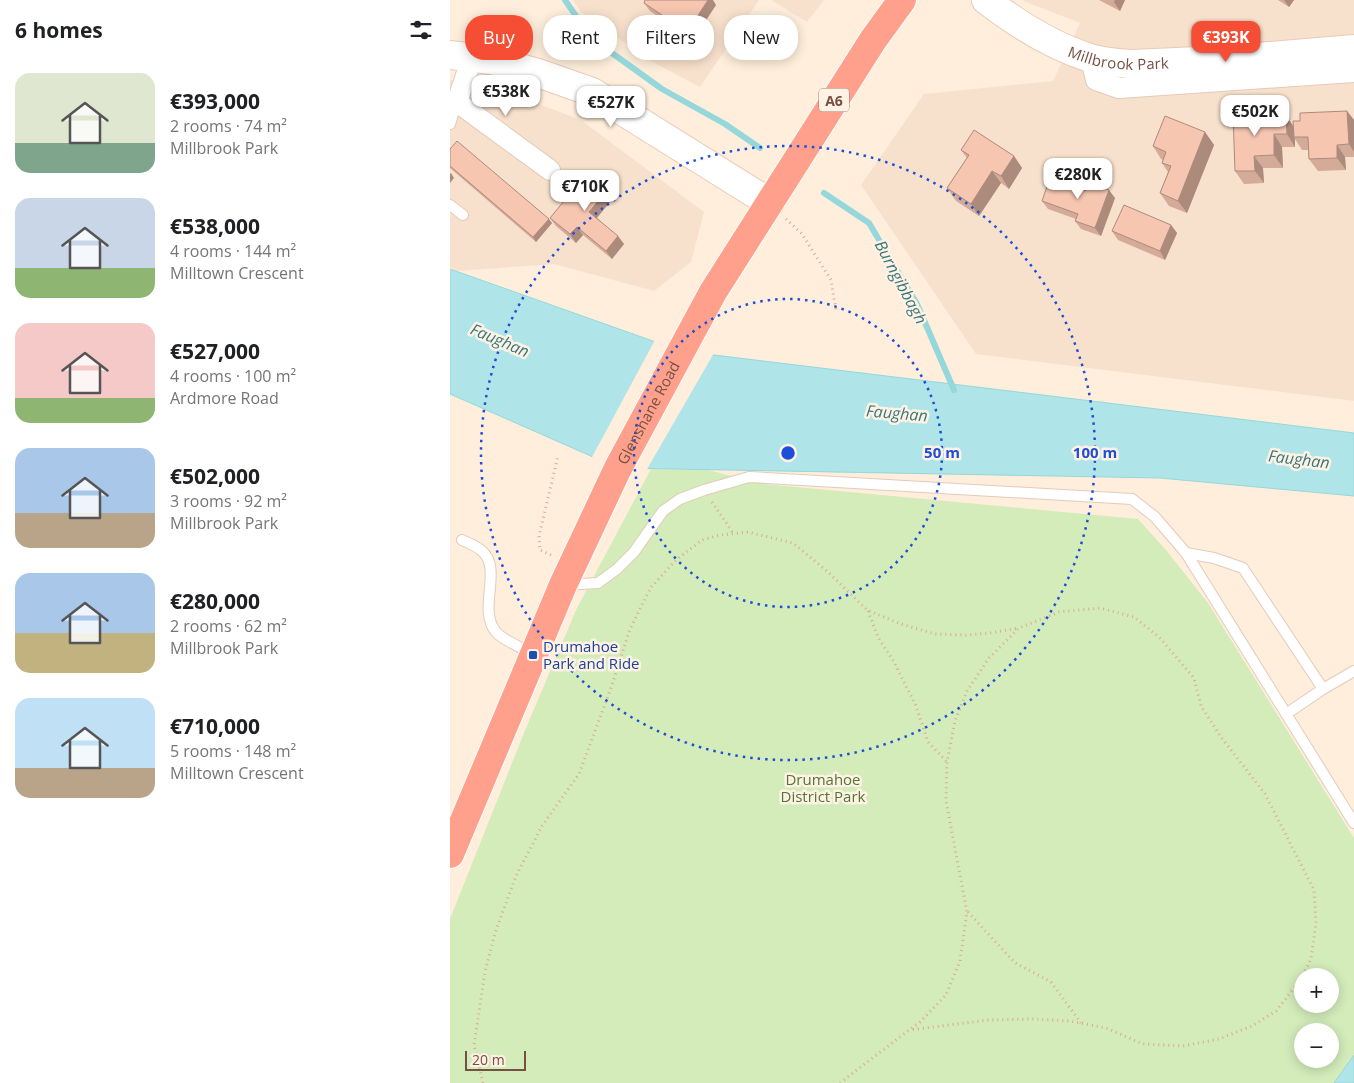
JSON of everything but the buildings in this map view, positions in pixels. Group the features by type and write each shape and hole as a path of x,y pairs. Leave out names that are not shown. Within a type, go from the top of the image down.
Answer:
{"highway":[{"name":"Glenshane Road","path":"450,854 533,655 618,468 713,292 873,40 902,0"}],"street":[{"name":"Millbrook Park","path":"986,0 1027,28 1052,42 1091,59 1132,64 1221,60 1354,49"},
{"path":"550,170 454,102 461,56 492,60 538,73 592,92 770,203"},
{"path":"1091,59 1096,80 1120,88 1354,72"}],"lane":[{"path":"450,124 454,102"},
{"path":"450,204 463,216"},
{"path":"568,575 598,583 617,569 634,552 663,511 680,499 704,490 749,478 1132,499 1155,517 1186,553 1354,823"},
{"path":"462,540 483,552 490,565 488,612 491,624 497,633 533,655"},
{"path":"1186,553 1214,558 1243,568 1323,689"},
{"path":"1286,714 1354,671"}],"path":[{"path":"770,203 802,234 831,280 836,310"},
{"path":"558,456 539,536 540,550 568,575"},
{"path":"704,490 733,533"},
{"path":"483,1083 474,1045 485,972 495,933 516,876 542,826 579,774 611,688 630,629 651,587 676,560 702,540 733,533 748,532 793,543 828,572 867,610 901,624 936,634 966,635 990,633 1019,628 1059,612 1100,608 1134,617 1159,637 1194,678 1201,706 1221,737 1265,794 1314,890 1316,922 1311,959 1299,982 1276,1011 1252,1026 1219,1039 1183,1046 1144,1044 1106,1028 1081,1023 1031,1019 988,1020 909,1030"},
{"path":"867,610 878,637 894,662 916,706 928,742 946,762"},
{"path":"840,1083 920,1022 946,995 960,961 967,912 946,801 946,762 955,721 967,691 989,658 1019,628"},
{"path":"967,912 1014,962 1051,982 1081,1023"}],"shaded area":[{"path":"573,0 759,0 749,15 724,15 724,52 700,87 650,60 714,60 714,15 627,15 627,44 617,37 617,15 585,15"},
{"path":"771,0 824,0 807,22"},
{"path":"1021,0 1354,0 1354,401 976,354 861,185 924,94 1053,81 1080,23"},
{"path":"450,80 497,88 581,120 704,212 691,262 654,291 554,264 457,271 450,267"}],"green space":[{"name":"Drumahoe District Park","path":"651,469 708,470 764,484 1138,519 1166,550 1208,603 1354,838 1354,1055 1334,1083 450,1083 450,919 526,728 577,608"}],"water":[{"name":"Faughan","path":"450,269 681,351 1354,433 1354,496 1160,478 618,468 450,394"},
{"path":"1354,1055 1354,1083 1334,1083"}],"pier":[{"path":"655,340 682,349 714,353 646,471 618,470 591,459"}],"waterway":[{"name":"Burngibbagh","path":"565,0 591,38 662,89 725,124 760,148"},
{"name":"Burngibbagh","path":"824,193 869,223 917,304 954,390"}],"place":[{"name":"Drumahoe Park and Ride","path":"533,655"}]}
